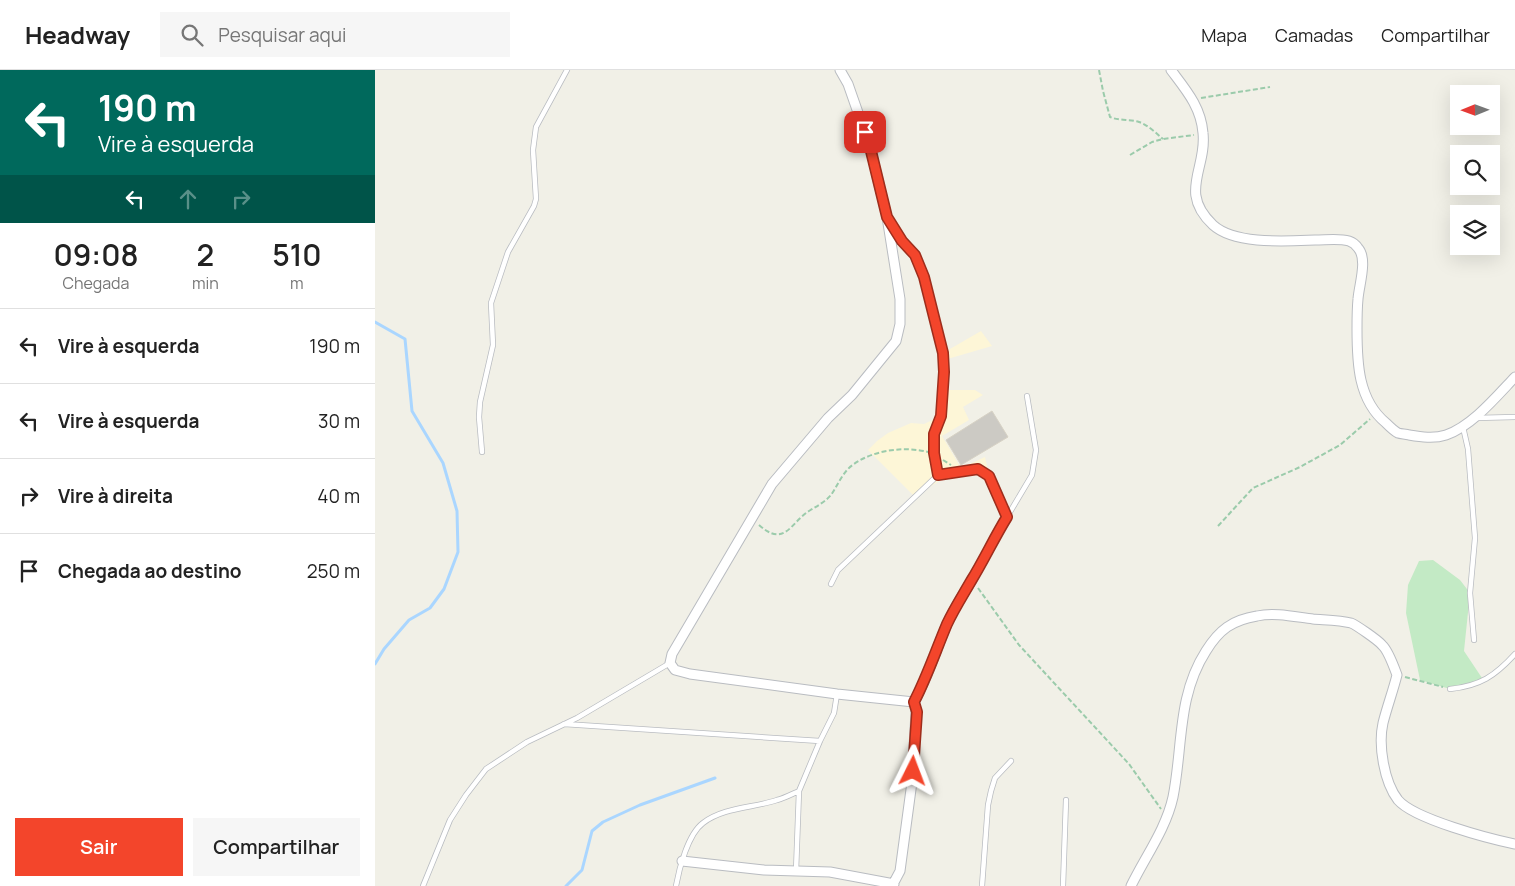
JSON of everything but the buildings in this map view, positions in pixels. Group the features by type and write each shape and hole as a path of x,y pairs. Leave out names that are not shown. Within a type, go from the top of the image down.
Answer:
{"street":[{"path":"840,70 848,84 870,147 887,217 900,299 900,324 896,341 852,395 828,418 772,484 672,654 670,663 675,670 690,674 837,694 914,702"},
{"path":"1171,70 1193,100 1200,116 1204,134 1195,182 1195,194 1203,214 1214,226 1229,234 1253,240 1339,239 1351,241 1363,255 1358,300 1357,353 1366,398 1376,414 1397,432 1425,438 1445,435 1463,427 1515,377"},
{"path":"682,861 764,870 830,872 893,885 900,871 911,782 917,712 914,702 947,624 972,580"},
{"path":"1131,886 1158,837 1166,817 1174,790 1180,755 1181,722 1188,688 1197,665 1210,644 1225,628 1243,619 1258,615 1352,623 1383,645 1397,675 1383,724 1384,768 1399,800 1420,815 1454,827 1515,844"}],"lane":[{"path":"482,452 479,417 480,402 493,345 491,303 508,252 534,206 536,199 533,150 536,127 567,70"},
{"path":"887,217 902,241 915,255 924,277 943,353 944,372 941,416 934,434 934,453 938,475"},
{"path":"972,580 995,536 1032,476 1036,450 1027,396"},
{"path":"1473,418 1515,417"},
{"path":"1463,427 1468,449 1475,538 1470,593 1474,640"},
{"path":"831,584 838,570 938,475 978,469 989,476 1007,517"},
{"path":"1450,689 1467,687 1484,680 1503,667 1515,654"},
{"path":"423,886 450,820 486,769 527,742 564,724 670,663"},
{"path":"796,871 799,791 820,740 834,713 837,694"},
{"path":"564,724 820,740"},
{"path":"981,886 988,805 991,791 995,778 1011,760"},
{"path":"676,886 682,861 691,838 702,824 716,816 777,800 799,791"},
{"path":"1063,886 1066,800"}],"path":[{"path":"1099,70 1110,117 1139,122 1149,127 1163,139"},
{"path":"1193,100 1270,87"},
{"path":"1130,155 1152,142 1204,134"},
{"path":"1218,526 1253,488 1300,467 1340,445 1376,414"},
{"path":"752,519 765,530 775,534 786,533 808,512 819,506 830,496 845,472 853,464 886,451 914,449 934,453 959,471"},
{"path":"972,580 1019,645 1129,764 1166,817"},
{"path":"1397,675 1450,689"}],"green space":[{"path":"1433,560 1460,580 1470,593 1464,651 1484,681 1450,689 1420,680 1406,613 1408,585 1419,561"}],"sand":[{"path":"981,331 992,346 944,360 943,353"},
{"path":"943,390 975,390 983,395 963,407 969,420 942,436 961,468 985,457 989,475 979,470 963,470 937,482 915,497 868,450 888,433 911,423 924,424 941,416"}],"waterway":[{"path":"375,322 405,339 412,411 443,463 457,511 458,552 444,589 430,608 409,620 384,649 375,664"},
{"path":"566,886 582,870 592,831 603,822 640,805 715,778"}],"route":[{"path":"865,132 887,217 902,241 915,255 924,277 943,353 944,372 941,416 934,434 934,453 938,475 978,469 989,476 1007,517 959,600 914,702 917,712 913,771"}]}
